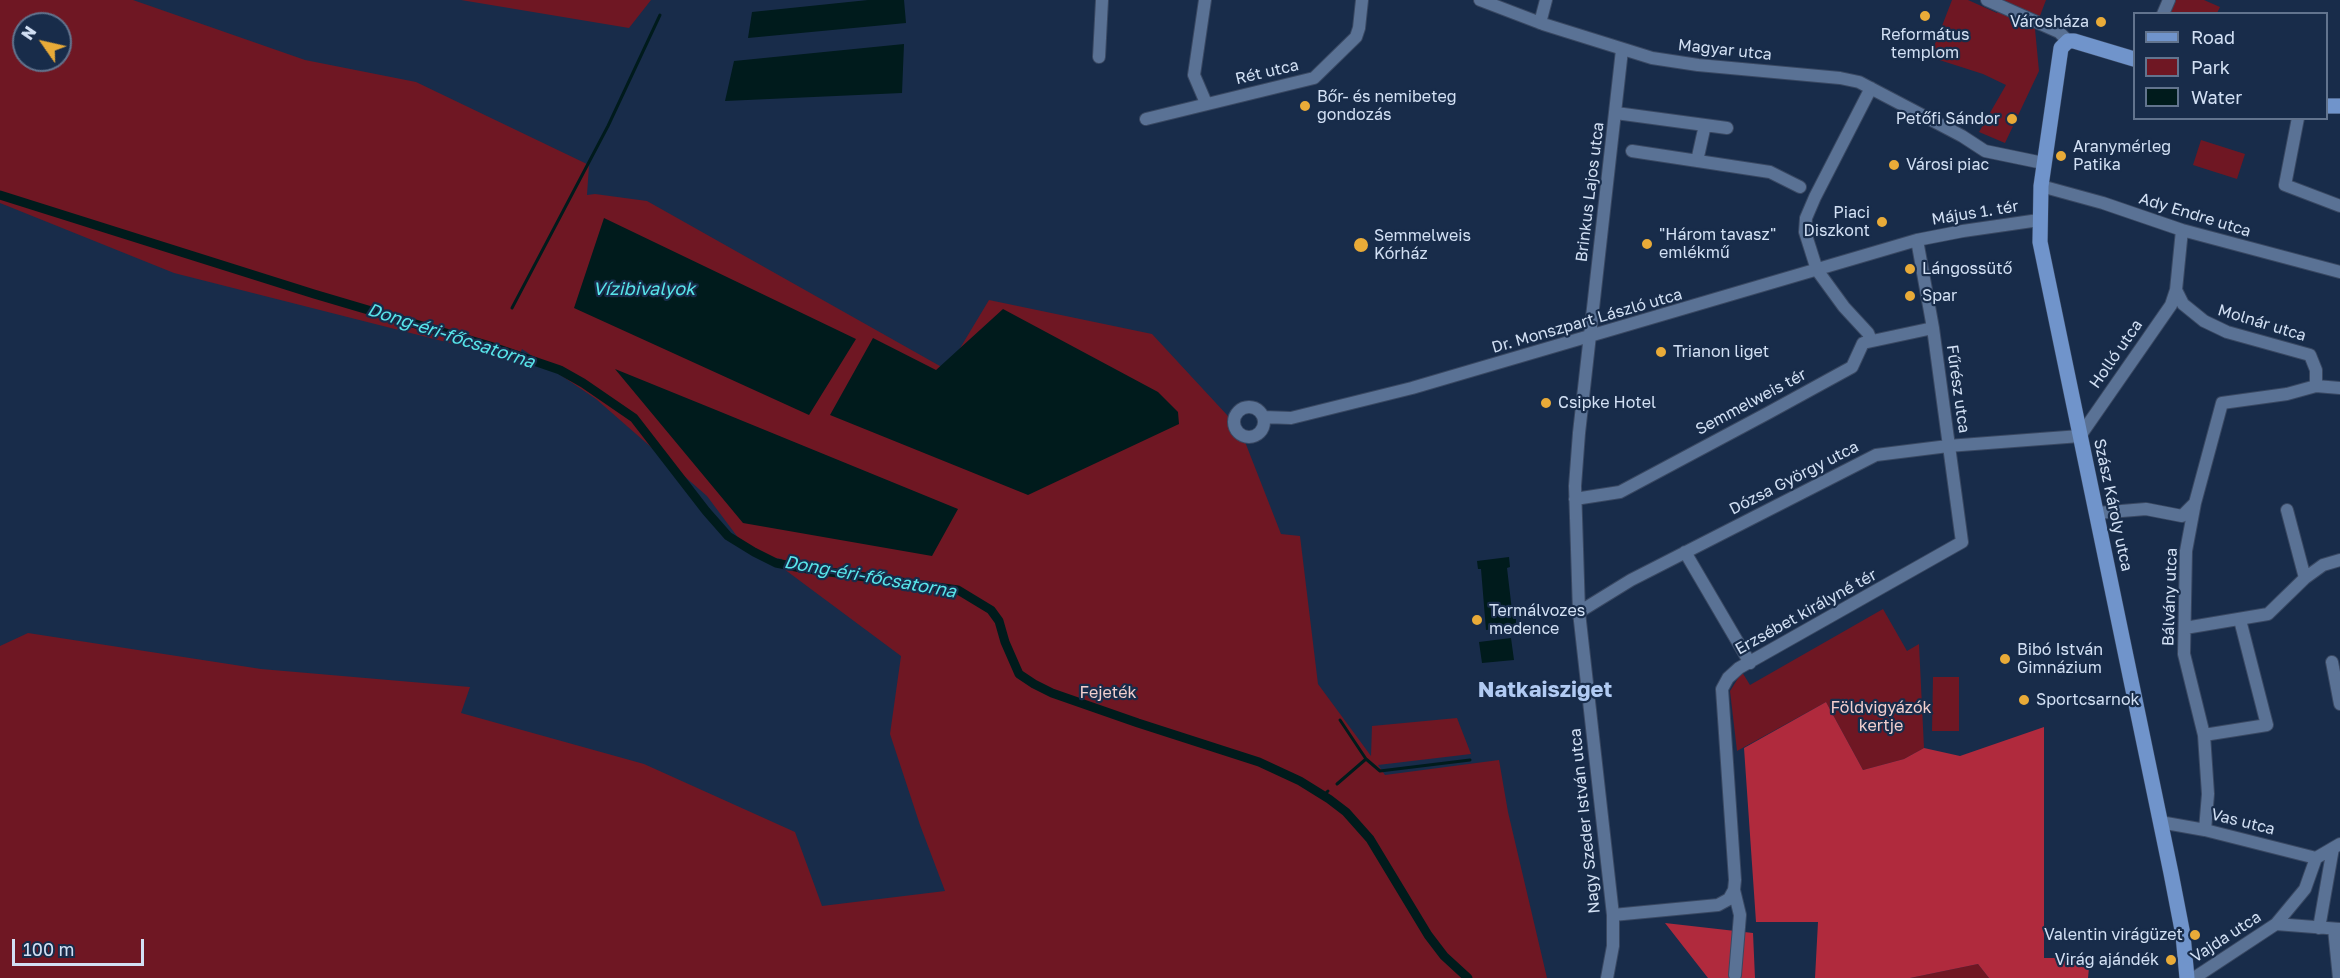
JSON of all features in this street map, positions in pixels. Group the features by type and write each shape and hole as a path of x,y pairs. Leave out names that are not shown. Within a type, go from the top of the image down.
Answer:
{"main road":[{"path":"2068,41 2133,59"},
{"name":"Szász Károly utca","path":"2068,41 2061,48 2059,56 2040,186 2039,220 2042,263 2097,513 2183,935 2187,978"}],"street":[{"path":"1099,57 1102,0"},
{"path":"1205,0 1194,75 1206,103"},
{"name":"Rét utca","path":"1146,119 1314,78 1356,37 1362,0"},
{"name":"Magyar utca","path":"1480,0 1540,23 1652,58 1859,82 1962,136 1985,151 2043,163"},
{"path":"1540,23 1546,0"},
{"path":"1993,1 2059,32 2068,41"},
{"name":"Brinkus Lajos utca","path":"1590,337 1622,50"},
{"path":"1871,88 1815,197 1806,218 1805,232 1817,270 1844,307 1868,333 1871,340 1933,328"},
{"path":"1616,113 1727,128"},
{"path":"2298,120 2285,185 2340,206"},
{"path":"1697,161 1705,125"},
{"path":"1632,151 1770,172 1800,187"},
{"name":"Ady Endre utca","path":"2040,186 2103,203 2182,230 2340,272"},
{"name":"Május 1. tér","path":"1917,240 2039,220"},
{"path":"2176,290 2182,230"},
{"name":"Dr. Monszpart László utca","path":"1263,417 1291,418 1335,408 1590,337 1917,240"},
{"name":"Fűrész utca","path":"1917,240 1933,328 1962,542"},
{"name":"Holló utca","path":"2080,436 2094,412 2171,305 2176,290"},
{"name":"Molnár utca","path":"2176,290 2183,304 2204,321 2227,332 2310,355 2316,370 2316,386"},
{"name":"Nagy Szeder István utca","path":"1590,337 1575,465 1575,499 1578,612 1613,915 1613,946 1607,978"},
{"name":"Semmelweis tér","path":"1575,499 1620,492 1852,367 1863,344 1871,340"},
{"path":"2316,386 2340,388"},
{"name":"Bálvány utca","path":"2205,830 2208,794 2204,735 2184,654 2186,551 2195,503 2222,403 2287,394 2316,386"},
{"name":"Dózsa György utca","path":"1578,612 1631,580 1876,455 1948,446 2080,436"},
{"path":"2097,513 2146,509 2182,516 2195,503"},
{"path":"2287,510 2305,578"},
{"name":"Erzsébet királyné tér","path":"1735,975 1740,915 1734,890 1722,689 1728,678 1750,663 1962,542"},
{"path":"1685,552 1750,663"},
{"path":"2185,628 2268,614 2305,578 2323,565 2340,560"},
{"path":"2204,735 2267,725 2240,620"},
{"path":"2332,662 2340,704"},
{"name":"Vas utca","path":"2160,822 2205,830 2316,858"},
{"path":"2316,858 2337,846"},
{"path":"2319,928 2337,846"},
{"name":"Vajda utca","path":"2194,978 2276,924 2305,889 2316,858"},
{"path":"1613,915 1718,905 1729,899 1734,890"},
{"path":"2276,924 2337,929 2339,978"}],"green space":[{"name":"Fejeték","path":"0,0 133,0 305,60 416,82 589,165 587,195 647,201 947,370 989,300 1152,334 1240,429 1281,534 1300,536 1318,684 1371,756 1372,726 1457,718 1471,754 1378,765 1385,775 1499,760 1508,812 1547,978 0,978 0,646 28,633 261,669 470,687 461,713 644,764 795,832 822,906 945,891 890,734 901,656 784,569 782,559 751,555 707,496 596,399 522,349 517,360 174,273 0,203"},
{"path":"461,0 651,0 629,28"},
{"path":"1952,0 1968,0 1997,13 2001,0 2046,0 2035,29 2039,71 2005,143 1979,132 2006,85 1983,74 1930,57"},
{"path":"2171,0 2204,0 2220,7 2218,12 2166,12"},
{"path":"2201,140 2245,154 2237,179 2193,165"},
{"name":"Földvigyázók kertje","path":"1883,609 1907,651 1919,644 1924,748 1904,759 1863,770 1826,702 1737,751 1730,691 1742,672 1750,685"},
{"path":"1933,677 1959,677 1959,731 1932,731"},
{"path":"1978,964 1989,978 1910,978"}],"shaded area":[{"path":"1826,702 1863,770 1904,759 1924,748 1960,756 2044,727 2044,958 2090,958 2088,978 1989,978 1978,964 1910,978 1815,978 1818,922 1756,922 1744,748"},
{"path":"1665,923 1753,933 1755,978 1708,978"}],"water":[{"path":"868,0 904,0 906,23 748,38 752,12"},
{"path":"904,44 902,93 725,101 734,61"},
{"name":"Vízibivalyok","path":"604,218 856,339 809,415 574,308"},
{"path":"1003,309 1158,392 1178,412 1179,424 1028,495 830,415 873,338 936,370"},
{"path":"615,369 958,509 932,556 743,523"},
{"path":"1509,557 1510,567 1507,568 1513,619 1516,619 1516,626 1486,630 1481,569 1478,569 1477,561"},
{"path":"1511,638 1514,660 1482,663 1479,642"}],"waterway":[{"path":"512,308 608,126 660,15"},
{"name":"Dong-éri-főcsatorna","path":"0,195 314,294 490,346 560,370 634,418 728,536 754,552 776,563 801,568 958,590 991,610 999,621 1005,642 1019,674 1034,684 1052,693 1138,723 1259,762 1300,781 1329,799 1346,812 1370,839 1428,935 1444,956 1468,978"},
{"path":"1340,720 1366,759"},
{"path":"1337,784 1366,759 1380,771 1470,760"},
{"name":"Dong-éri-főcsatorna","path":"1323,796 1328,791"}],"place":[{"name":"Református templom","path":"1925,16"},
{"name":"Városháza","path":"2101,22"},
{"name":"Bőr- és nemibeteg gondozás","path":"1305,106"},
{"name":"Petőfi Sándor","path":"2012,119"},
{"name":"Aranymérleg Patika","path":"2061,156"},
{"name":"Városi piac","path":"1894,165"},
{"name":"Piaci Diszkont","path":"1882,222"},
{"name":"\"Három tavasz\" emlékmű","path":"1647,244"},
{"name":"Semmelweis Kórház","path":"1361,245"},
{"name":"Lángossütő","path":"1910,269"},
{"name":"Spar","path":"1910,296"},
{"name":"Trianon liget","path":"1661,352"},
{"name":"Csipke Hotel","path":"1546,403"},
{"name":"Termálvozes medence","path":"1477,620"},
{"name":"Bibó István Gimnázium","path":"2005,659"},
{"name":"Sportcsarnok","path":"2024,700"},
{"name":"Valentin virágüzet","path":"2195,935"},
{"name":"Virág ajándék","path":"2171,960"}],"district":[{"name":"Natkaisziget","path":"1545,690"}]}
